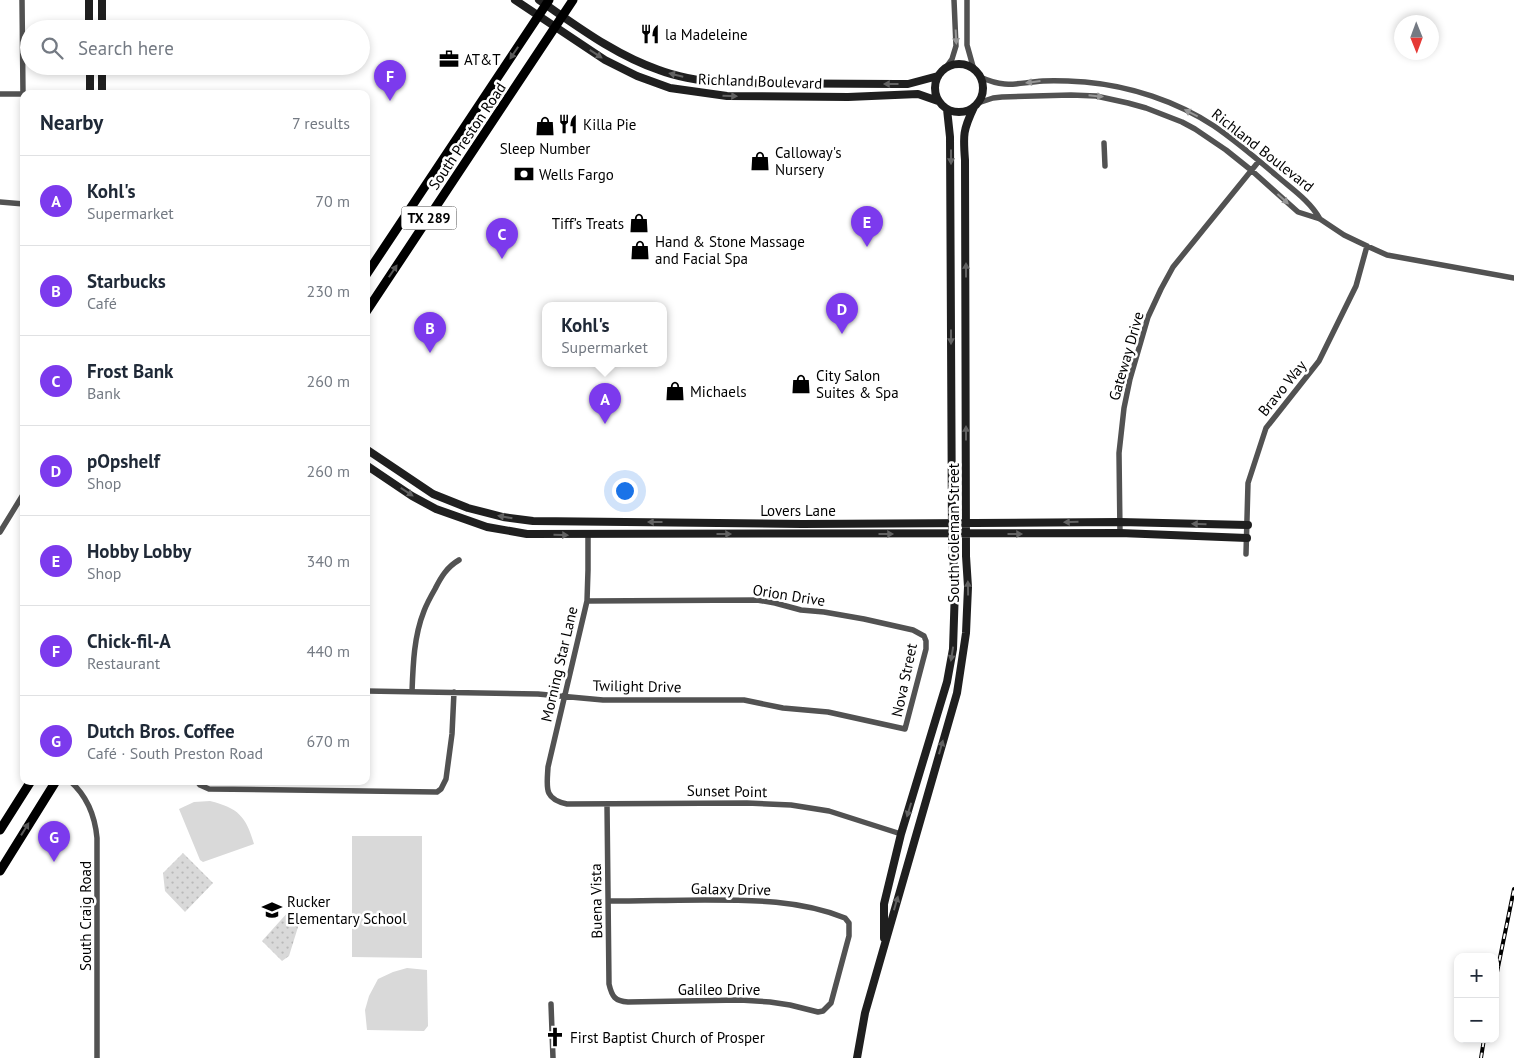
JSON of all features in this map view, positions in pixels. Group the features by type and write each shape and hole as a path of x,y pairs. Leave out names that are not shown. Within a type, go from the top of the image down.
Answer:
{"main road":[{"name":"South Preston Road","path":"370,306 573,0"},
{"name":"South Preston Road","path":"370,269 539,16 545,2"},
{"path":"0,830 28,785"},
{"path":"0,871 54,785"}],"street":[{"path":"22,0 22,20"},
{"path":"89,0 89,20"},
{"path":"102,0 102,20"},
{"name":"Richland Boulevard","path":"515,0 619,68 670,88 727,96 881,96 918,94 938,101"},
{"path":"954,0 956,46 952,59 941,73 935,88 938,101 947,109 959,112 967,111 976,104 982,92 982,84 968,45 967,0"},
{"name":"Richland Boulevard","path":"545,2 563,16 623,54 660,70 695,80 724,83 908,84 941,73"},
{"path":"941,73 951,66 959,64 967,66 977,73"},
{"name":"Richland Boulevard","path":"977,73 1004,85 1045,81 1095,83 1153,96 1213,125 1313,207 1320,218"},
{"path":"23,75 23,90"},
{"path":"90,75 90,90"},
{"path":"102,75 102,90"},
{"path":"822,83 823,96"},
{"path":"0,94 20,94"},
{"name":"Richland Boulevard","path":"976,104 1002,97 1071,95 1096,96 1128,102 1195,129 1251,170 1298,212 1320,218 1344,235 1366,246 1387,255 1514,278"},
{"name":"South Coleman Street","path":"857,1058 865,1013 957,693 966,633 968,587 963,136 966,123 976,104"},
{"name":"South Coleman Street","path":"883,950 884,904 901,834 947,682 955,610 952,534 951,185 950,137 947,109"},
{"path":"1104,143 1105,166"},
{"name":"Gateway Drive","path":"1120,533 1119,453 1124,408 1130,379 1148,317 1173,267 1259,161"},
{"path":"951,185 965,185"},
{"path":"951,194 965,195"},
{"path":"0,202 20,204"},
{"name":"Bravo Way","path":"1246,554 1248,483 1266,428 1319,361 1356,286 1366,246"},
{"path":"952,357 966,357"},
{"path":"952,368 966,368"},
{"name":"Lovers Lane","path":"370,453 433,494 468,508 503,517 533,521 802,524 1120,522 1248,525"},
{"name":"Lovers Lane","path":"370,468 412,496 428,504 487,527 527,534 1120,533 1247,538"},
{"path":"1,530 20,499"},
{"path":"588,522 588,535"},
{"path":"802,524 802,533"},
{"name":"Morning Star Lane","path":"551,798 546,788 548,767 587,601 588,535"},
{"path":"412,692 413,661 424,610 442,576 451,565 459,560"},
{"name":"Orion Drive","path":"587,601 757,600 801,610 864,619 913,630 924,636"},
{"name":"Nova Street","path":"906,730 926,649 924,636"},
{"name":"Twilight Drive","path":"370,691 565,696 603,700 744,700 783,708 828,712 906,730"},
{"path":"202,785 210,789 431,792 442,789 446,779 452,734 454,692"},
{"name":"South Craig Road","path":"74,785 90,807 97,838 98,1058"},
{"name":"Sunset Point","path":"551,798 567,804 746,803 791,805 829,811 901,834"},
{"name":"Buena Vista","path":"607,804 609,984 614,997"},
{"path":"901,834 915,839"},
{"name":"Galaxy Drive","path":"609,901 767,901 803,906 845,918 849,923 848,936 831,1003 823,1011"},
{"name":"Galileo Drive","path":"614,997 619,1001 628,1002 740,1000 770,1002 818,1012 823,1011"},
{"path":"551,1004 553,1058"}],"shaded area":[{"path":"210,801 228,807 240,815 248,826 254,844 203,862 200,860 179,809 194,802"},
{"path":"352,836 422,836 422,958 352,957"},
{"path":"183,853 213,883 185,912 165,891 163,873"},
{"path":"289,911 298,919 298,927 289,956 282,961 262,941"},
{"path":"407,968 427,970 428,1026 424,1031 367,1030 365,1010 369,996 378,979"}],"railway":[{"path":"1499,962 1514,889"},
{"path":"1481,1058 1483,1043"}],"place":[{"name":"la Madeleine","path":"650,34"},
{"name":"AT&T","path":"449,59"},
{"name":"Chick-fil-A","path":"390,101"},
{"name":"Killa Pie","path":"568,124"},
{"name":"Sleep Number","path":"545,126"},
{"name":"Calloway's Nursery","path":"760,161"},
{"name":"Wells Fargo","path":"524,174"},
{"name":"Tiff’s Treats","path":"639,223"},
{"name":"Hobby Lobby","path":"867,247"},
{"name":"Hand & Stone Massage and Facial Spa","path":"640,250"},
{"name":"Frost Bank","path":"502,259"},
{"name":"pOpshelf","path":"842,334"},
{"name":"Starbucks","path":"430,353"},
{"name":"City Salon Suites & Spa","path":"801,384"},
{"name":"Michaels","path":"675,391"},
{"name":"Kohl's","path":"605,424"},
{"name":"Dutch Bros. Coffee","path":"54,862"},
{"name":"Rucker Elementary School","path":"272,910"},
{"name":"First Baptist Church of Prosper","path":"555,1037"}]}
